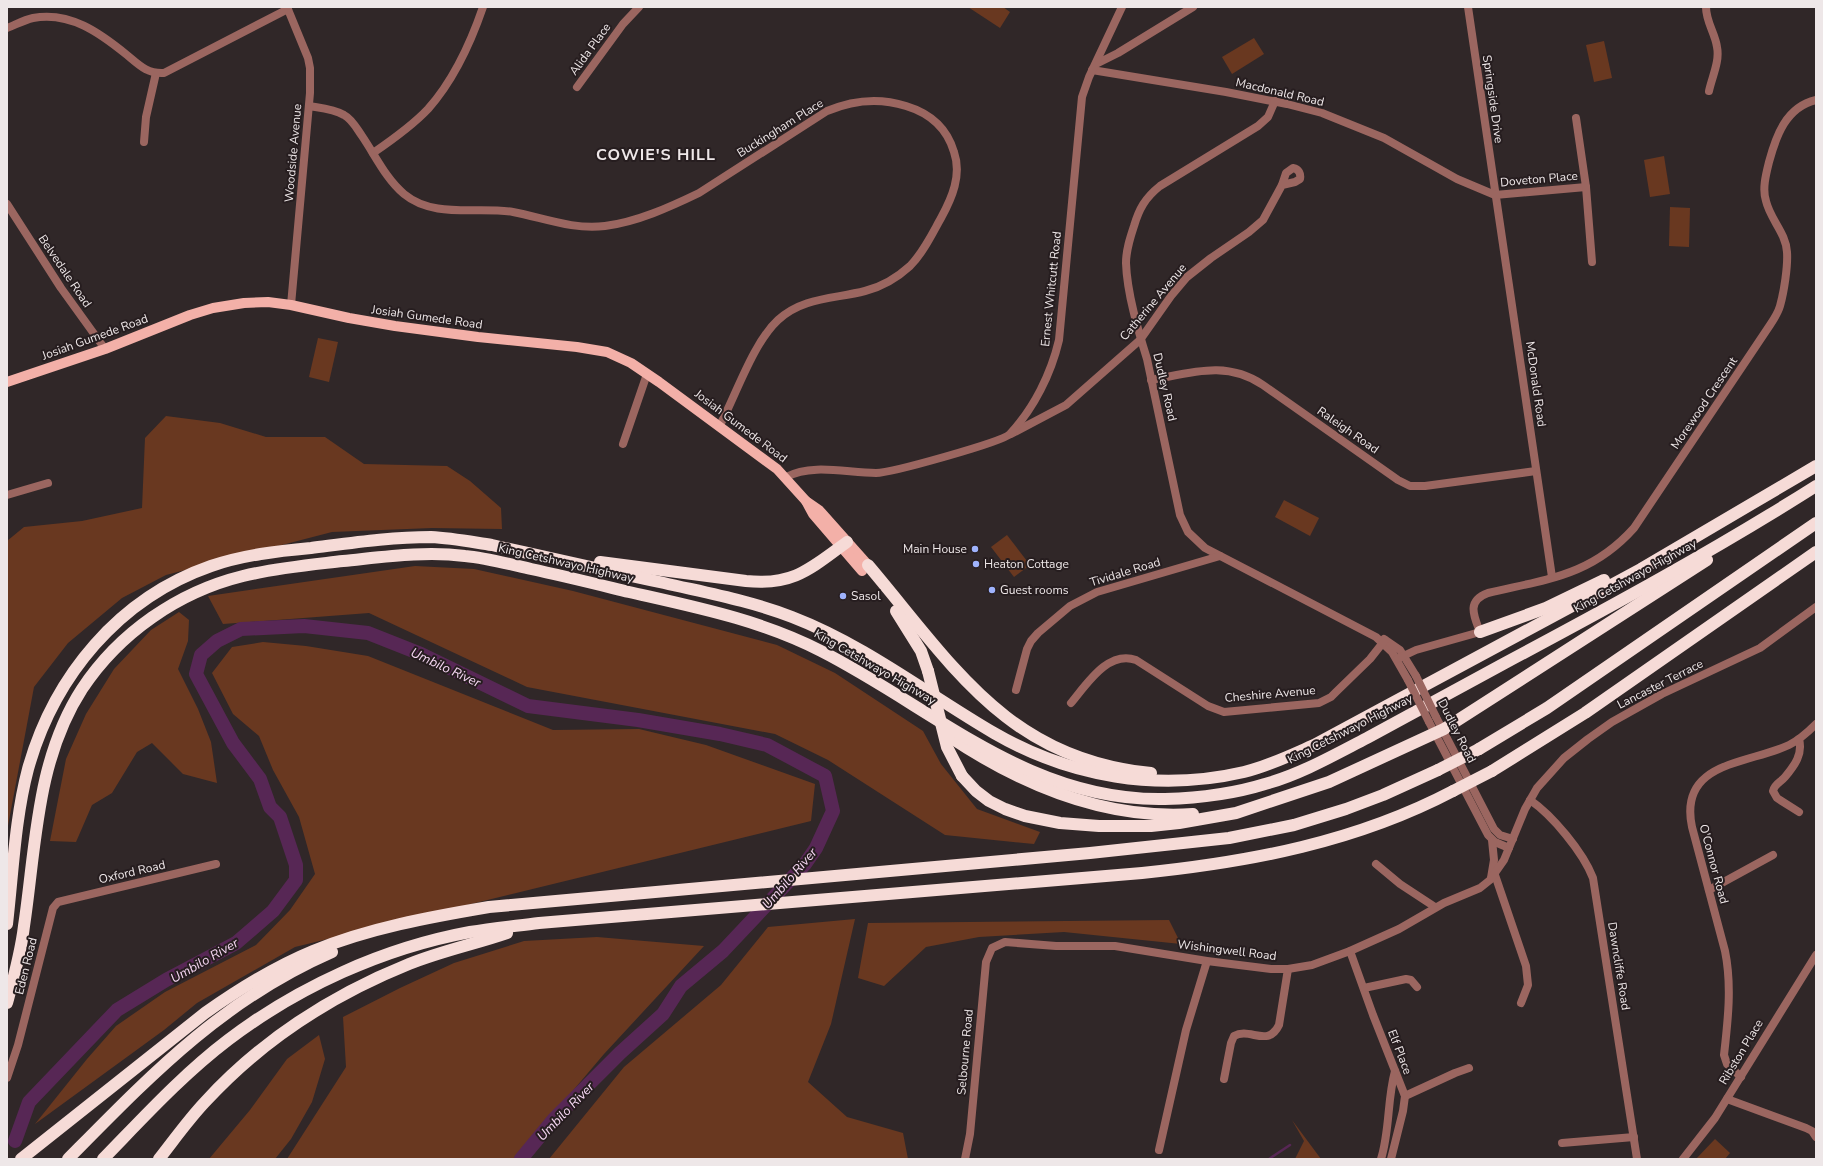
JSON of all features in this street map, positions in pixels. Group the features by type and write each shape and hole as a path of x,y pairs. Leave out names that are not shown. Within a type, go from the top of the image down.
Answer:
{"highway":[{"path":"1480,632 1546,608 1612,576 1816,462"},
{"name":"King Cetshwayo Highway","path":"7,924 20,807 28,770 44,722 71,674 94,644 131,610 162,589 189,575 212,566 241,558 273,552 396,538 431,537 457,539 492,545 728,597 792,617 856,646 1006,739 1051,761 1120,778 1140,780 1176,780 1224,776 1263,766 1286,758 1339,733 1641,569 1816,466"},
{"name":"King Cetshwayo Highway","path":"7,1003 24,933 40,801 46,773 69,713 96,670 136,629 173,603 203,589 249,574 406,554 446,554 471,556 736,617 772,628 801,641 853,668 997,755 1050,779 1077,788 1107,795 1139,798 1187,798 1220,794 1266,784 1330,757 1623,599 1777,511 1816,486"},
{"path":"865,568 914,638 921,651 928,671 947,748 962,776 976,792 1005,809 1025,816 1060,823 1099,826 1151,826 1179,823 1236,813 1298,794 1330,782 1439,731 1681,578 1777,511"},
{"path":"20,1159 205,1013 233,993 285,964 313,951 347,939 439,916 489,907 587,897 886,872 1199,842 1294,825 1346,809 1383,795 1438,770 1479,749 1547,708 1816,523"},
{"path":"565,561 609,563 761,582 777,581 793,577 816,565 844,544"},
{"path":"103,1159 179,1082 203,1060 254,1021 301,992 342,972 373,960 418,946 469,933 539,923 1171,870 1258,857 1305,847 1348,835 1407,813 1492,771 1585,713 1816,552"},
{"path":"865,568 968,684 1018,727 1068,753 1137,772 1164,774 1207,773 1286,758"},
{"path":"853,668 874,685 990,762 1017,776 1076,800 1108,809 1160,815 1201,813 1259,805"},
{"path":"159,1159 205,1102 254,1056 279,1036 342,994 410,963 539,923"},
{"path":"68,1159 143,1082 210,1024 248,997 274,981 322,956 402,925"}],"main road":[{"name":"Josiah Gumede Road","path":"7,382 105,349 190,315 213,308 244,303 268,302 291,305 349,318 395,326 478,337 577,347 607,352 631,363 647,374 720,425 786,477 806,501 813,514 844,544 865,568"}],"street":[{"path":"373,153 400,134 432,104 456,67 478,23 483,7"},
{"name":"Alida Place","path":"577,87 623,24 639,7"},
{"name":"Ernest Whitcutt Road","path":"1009,435 1038,394 1056,353 1085,86 1122,7"},
{"path":"1094,67 1193,7"},
{"name":"Springside Drive","path":"1468,7 1495,195"},
{"path":"1706,7 1707,21 1718,48 1716,62 1708,91"},
{"path":"7,28 33,18 59,18 81,24 109,40 145,70 156,73 164,73 287,8"},
{"name":"Woodside Avenue","path":"287,8 305,49 310,68 309,106 291,305"},
{"name":"Macdonald Road","path":"1094,67 1275,101 1322,113 1378,135 1457,179 1495,195"},
{"path":"144,142 146,117 156,73"},
{"name":"Morewood Crescent","path":"1480,632 1473,610 1475,601 1479,597 1488,593 1578,570 1596,561 1616,547 1634,528 1776,315 1782,298 1787,250 1785,241 1766,202 1766,174 1775,141 1784,123 1800,106 1816,100"},
{"name":"Buckingham Place","path":"309,106 333,110 345,116 356,127 395,186 406,196 420,203 439,208 512,212 567,225 593,227 629,221 683,201 699,193 827,111 836,107 852,102 885,101 912,108 928,116 944,131 952,146 955,154 956,177 950,203 922,251 906,269 883,284 866,291 826,297 807,302 778,320 759,344 720,425"},
{"name":"Dudley Road","path":"1275,101 1268,117 1258,126 1160,186 1142,202 1128,245 1126,262 1140,340 1147,359 1152,380 1178,506 1184,525 1197,542 1220,556 1384,641 1401,657 1416,676 1433,719 1492,840 1494,864 1493,878"},
{"name":"Doveton Place","path":"1576,118 1586,187 1592,262"},
{"name":"Catherine Avenue","path":"1009,435 1048,416 1066,405 1140,340 1186,277 1249,232 1263,220 1282,185"},
{"name":"Doveton Place","path":"1495,195 1586,187"},
{"name":"McDonald Road","path":"1495,195 1552,577"},
{"name":"Belvedale Road","path":"7,204 60,288 105,349"},
{"name":"Raleigh Road","path":"1152,380 1217,369 1234,371 1245,375 1263,385 1398,480 1410,486 1425,486 1536,470"},
{"path":"623,444 647,374"},
{"path":"786,477 805,470 877,473 898,470 975,447 1009,435"},
{"path":"7,495 48,483"},
{"name":"Tividale Road","path":"1016,690 1027,649 1031,641 1038,633 1070,606 1097,592 1220,556"},
{"name":"Lancaster Terrace","path":"1513,839 1530,800 1551,771 1564,758 1598,732 1662,694 1760,648 1816,607"},
{"path":"1401,657 1425,647 1480,632"},
{"name":"Cheshire Avenue","path":"1071,703 1102,669 1113,661 1124,658 1136,660 1216,710 1231,712 1319,703 1331,697 1370,659 1384,641"},
{"name":"Dudley Road","path":"1401,657 1408,680 1433,719"},
{"name":"O'Connor Road","path":"1741,1077 1727,1064 1724,1054 1729,994 1728,968 1690,816 1691,800 1697,787 1707,776 1729,764 1781,749 1799,739 1816,724"},
{"name":"Dudley Road","path":"1439,731 1494,829 1500,835 1513,839"},
{"path":"1799,739 1801,748 1799,756 1785,777 1773,788 1777,798 1799,812"},
{"name":"Dawncliffe Road","path":"1530,800 1547,813 1576,849 1588,866 1593,878 1637,1159"},
{"name":"Wishingwell Road","path":"992,948 1005,942 1056,946 1108,945 1207,961 1271,969 1288,969 1312,965 1350,951 1408,924 1435,907 1480,888 1493,878 1513,839"},
{"path":"1492,840 1509,848"},
{"path":"1709,890 1773,855"},
{"name":"Oxford Road","path":"55,904 63,900 155,880 216,864"},
{"path":"1376,864 1400,884 1435,907"},
{"path":"1493,878 1526,966 1528,985 1521,1003"},
{"name":"Eden Road","path":"7,1078 18,1045 55,904"},
{"name":"Selbourne Road","path":"965,1159 970,1134 986,962 992,948"},
{"name":"Elf Place","path":"1350,951 1394,1071 1405,1096"},
{"name":"Ribston Place","path":"1683,1159 1715,1118 1816,955"},
{"path":"1159,1150 1186,1030 1207,961"},
{"path":"1224,1080 1230,1048 1234,1036 1241,1034 1266,1036 1271,1035 1277,1030 1288,969"},
{"path":"1364,988 1406,979 1411,980 1417,987"},
{"path":"1391,1159 1403,1111 1405,1096 1469,1068"},
{"path":"1381,1159 1388,1125 1390,1087 1394,1071"},
{"path":"1727,1099 1806,1128 1812,1131 1816,1137"},
{"path":"1562,1143 1634,1137"}],"shaded area":[{"path":"968,7 1003,7 1010,12 1000,28"},
{"path":"1254,38 1264,54 1232,74 1222,57"},
{"path":"1604,41 1612,78 1594,82 1586,45"},
{"path":"1664,156 1670,194 1650,197 1644,160"},
{"path":"1670,207 1690,208 1689,247 1669,246"},
{"path":"318,338 338,342 329,382 309,377"},
{"path":"166,416 220,423 266,437 325,437 364,464 447,466 470,481 501,508 502,529 432,528 332,532 166,575 122,598 68,643 34,687 7,831 7,541 24,527 82,521 142,508 145,438"},
{"path":"1284,500 1319,518 1310,536 1275,517"},
{"path":"1007,535 1030,565 1014,577 991,547"},
{"path":"415,566 474,569 573,591 777,645 835,673 923,731 941,764 977,809 1040,832 1034,844 945,835 828,760 775,734 527,687 369,613 223,624 208,596"},
{"path":"179,612 189,620 188,641 178,669 198,709 211,742 217,783 183,774 152,743 137,752 112,793 92,805 76,842 50,841 66,759 86,714 114,669 151,630"},
{"path":"263,642 306,646 368,656 553,730 639,729 706,745 815,784 811,821 295,947 197,1003 164,1030 35,1124 87,1059 116,1026 165,992 256,945 290,910 315,874 299,817 273,770 259,736 233,714 212,673 232,647"},
{"path":"855,919 831,1024 808,1082 847,1117 903,1133 908,1159 549,1159 624,1067 721,985 768,927"},
{"path":"1169,920 1181,944 1064,932 979,937 926,947 884,986 858,978 868,923"},
{"path":"597,937 704,946 604,1054 515,1159 287,1159 346,1067 343,1017 454,963 524,941"},
{"path":"319,1035 325,1059 312,1102 291,1139 275,1159 209,1159 250,1110 287,1059"},
{"path":"1292,1120 1321,1159 1295,1159 1304,1141"},
{"path":"1715,1139 1730,1153 1725,1159 1696,1159"}],"waterway":[{"name":"Umbilo River","path":"15,1141 29,1102 117,1010 166,980 236,943 273,911 296,880 296,865 280,817 270,807 260,779 233,743 196,674 201,655 217,641 241,629 304,626 368,633 421,654 528,706 638,720 720,734 767,745 825,776 833,811 816,848 805,864 723,951 681,986 663,1014 620,1053 554,1119 521,1159"},
{"path":"1269,1159 1290,1145"}],"place":[{"name":"Main House","path":"975,549"},
{"name":"Heaton Cottage","path":"976,564"},
{"name":"Guest rooms","path":"992,590"},
{"name":"Sasol","path":"843,596"}],"district":[{"name":"COWIE'S HILL","path":"656,154"}]}
